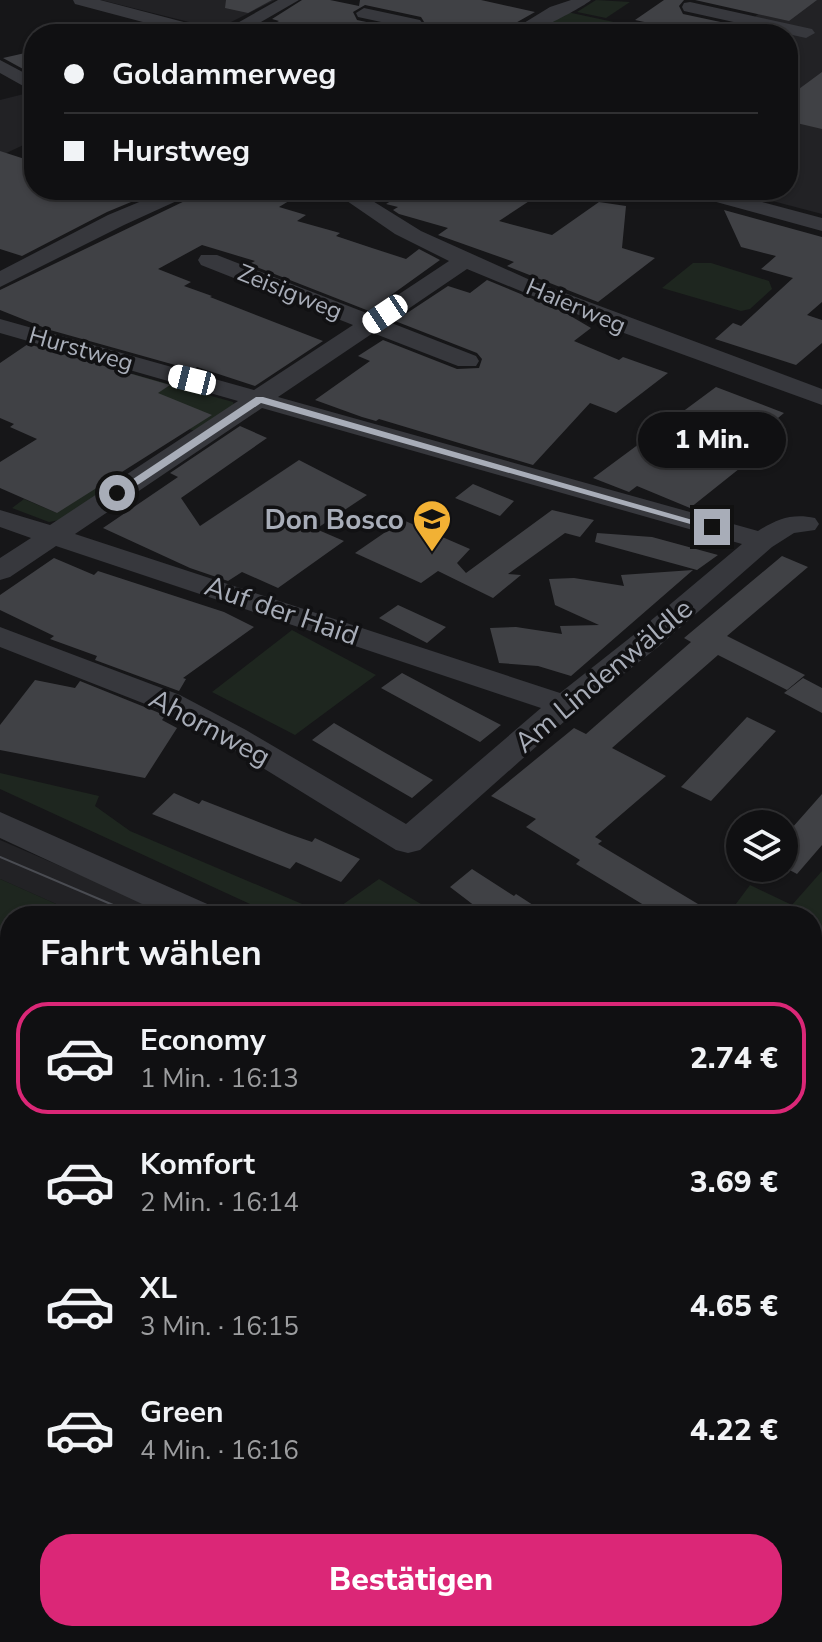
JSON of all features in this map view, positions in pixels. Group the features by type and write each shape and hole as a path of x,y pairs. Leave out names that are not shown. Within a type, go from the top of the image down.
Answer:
{"street":[{"path":"81,0 171,24"},
{"path":"246,24 291,0"},
{"path":"533,24 583,0"},
{"path":"534,3 556,11"},
{"path":"690,7 766,24"},
{"path":"364,13 412,24"},
{"path":"798,38 822,22"},
{"path":"798,31 806,33"},
{"path":"0,65 24,80"},
{"path":"11,92 24,89"},
{"path":"0,280 116,220 162,200"},
{"name":"Haierweg","path":"357,200 422,240 611,322 822,397"},
{"path":"731,200 822,225"},
{"name":"Zeisigweg","path":"209,260 467,361"},
{"path":"0,571 466,260"},
{"name":"Hurstweg","path":"0,326 762,541"},
{"name":"Auf der Haid","path":"0,518 564,705"},
{"name":"Am Lindenwäldle","path":"408,841 564,705 647,640 762,541 787,525 805,524"},
{"name":"Ahornweg","path":"0,636 169,702 235,737 408,841"},
{"path":"0,824 179,906"}],"shaded area":[{"path":"101,0 275,0 227,24 197,24"},
{"path":"596,0 630,2 606,18 577,12"},
{"path":"774,0 822,0 822,214 769,200 798,200 798,24 748,23"},
{"path":"567,12 623,24 545,24"},
{"path":"24,94 24,145 0,156 0,100"},
{"path":"693,263 711,263 769,281 772,289 750,309 741,311 662,288"},
{"path":"133,374 233,402 235,407 198,432 186,428 205,412 194,411 120,382"},
{"path":"66,472 108,491 65,519 49,522 12,508 24,499 57,513"},
{"path":"292,630 376,675 295,735 212,692"},
{"path":"0,773 99,796 95,806 130,831 307,906 254,906 0,789"},
{"path":"0,840 152,906 61,906 0,879"},
{"path":"822,871 822,906 734,906 750,885 792,905"},
{"path":"0,879 61,906 0,906"},
{"path":"379,879 424,906 341,906"}],"building":[{"path":"226,0 272,0 248,13 225,8"},
{"path":"302,0 330,0 359,6 360,0 481,0 535,12 514,24 425,24 421,17 365,5 353,12 357,20 376,24 273,24 279,21 272,19"},
{"path":"664,0 684,0 679,6 683,14 730,24 654,24 635,20"},
{"path":"695,0 817,0 789,21"},
{"path":"24,53 24,70 3,58"},
{"path":"822,72 822,129 798,123 798,90"},
{"path":"0,151 24,159 24,200 136,200 22,256 0,249"},
{"path":"187,200 291,200 279,207 306,215 297,221 340,233 336,236 406,259 419,249 440,260 369,311 249,264 255,261 202,245 158,269 191,282 184,286 323,341 255,386 197,367 193,370 50,330 0,310 0,290"},
{"path":"393,200 531,200 499,221 552,235 599,202 626,206 622,248 655,258 598,302 507,266 514,262 438,235 448,228 399,214 393,210 398,207 386,204"},
{"path":"724,210 822,237 822,302 807,315 822,320 822,343 796,365 715,339 733,323 741,326 793,278 761,269 776,256 741,247"},
{"path":"487,280 562,311 591,328 574,341 619,360 623,357 668,373 616,413 590,403 533,465 379,419 362,417 315,400 370,361 358,356 383,340 457,369 479,368 482,359 477,353 395,321 448,286 470,293"},
{"path":"28,344 170,385 158,393 212,415 57,513 0,488 0,462 37,439 10,427 14,424 0,418 0,363"},
{"path":"716,387 784,413 766,428 783,434 690,508 637,486 629,492 593,478"},
{"path":"240,426 267,438 181,498 200,526 299,460 367,495 316,529 344,541 278,588 242,572 228,581 190,568 103,528 178,477 170,473"},
{"path":"473,484 514,501 500,516 455,498"},
{"path":"552,510 594,520 580,537 565,533 508,574 521,575 493,598 438,571 421,583 355,553 403,520 470,549 457,563 466,573"},
{"path":"597,533 652,537 718,555 697,570 595,542"},
{"path":"782,556 808,567 727,636 805,675 787,690 718,655 612,748 666,776 595,837 602,841 598,844 701,906 645,906 576,864 580,860 526,827 536,819 491,796 574,728 586,734 691,642 684,638"},
{"path":"54,558 94,575 98,571 224,612 254,627 183,678 186,679 179,691 95,660 97,656 50,639 54,636 0,610 0,595"},
{"path":"693,570 571,676 538,666 499,663 490,628 516,627 562,634 560,626 599,625 555,605 549,579 574,578 624,586 621,575"},
{"path":"398,605 446,627 427,643 379,618"},
{"path":"402,673 501,725 480,742 381,688"},
{"path":"803,678 822,688 822,713 784,693"},
{"path":"35,680 75,688 80,681 157,712 165,716 162,720 177,728 145,778 0,750 0,725"},
{"path":"747,717 776,731 711,801 681,787"},
{"path":"334,723 433,780 412,798 312,740"},
{"path":"174,793 199,804 202,800 312,842 315,838 360,859 341,882 296,862 290,869 152,814"},
{"path":"822,794 822,845 798,873 798,821"},
{"path":"472,869 535,906 475,906 450,887"}],"tram line":[{"path":"0,857 115,906"}],"place":[{"name":"Don Bosco","path":"432,553"}],"route":[{"path":"117,493 259,399 712,527"}]}
